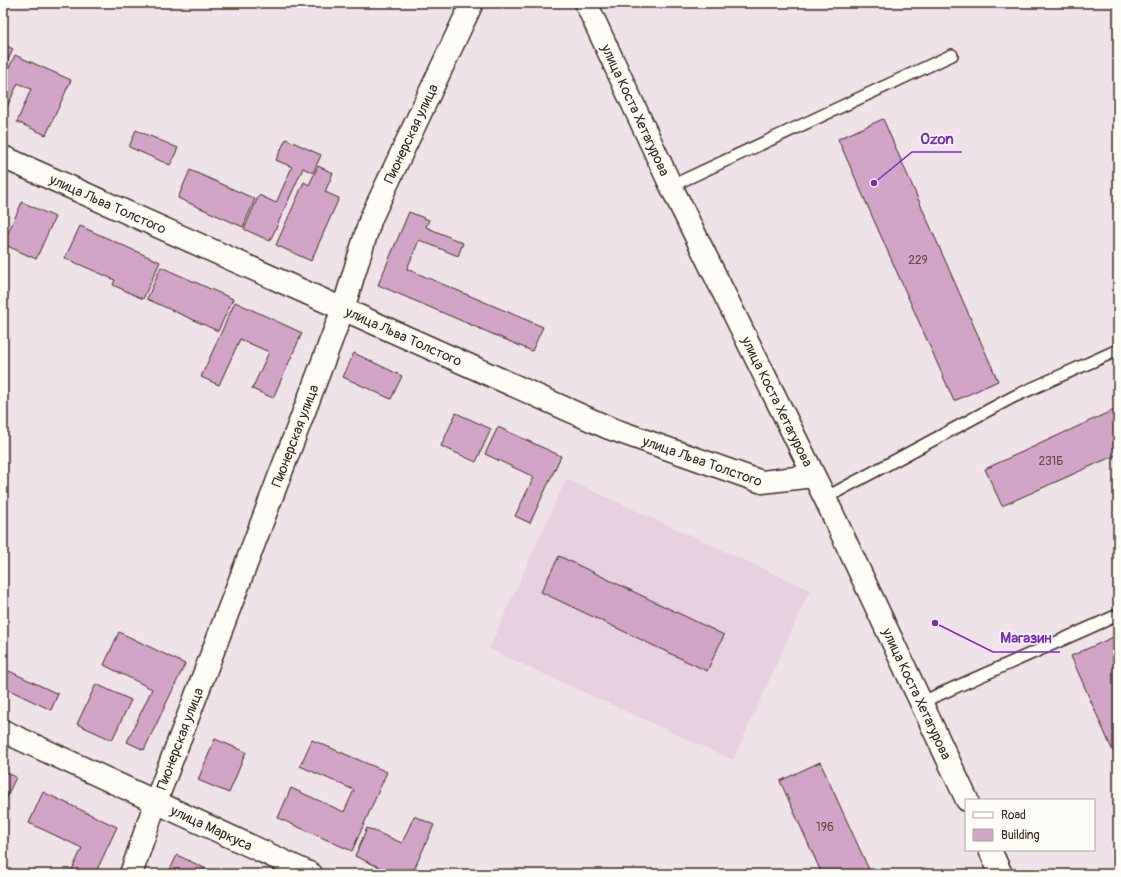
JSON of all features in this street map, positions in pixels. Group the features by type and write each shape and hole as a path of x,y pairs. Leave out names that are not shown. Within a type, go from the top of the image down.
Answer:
{"street":[{"name":"Пионерская улица","path":"131,874 156,801 343,309 371,218 472,3"},
{"name":"улица Коста Хетагурова","path":"586,3 671,186 813,476 826,498 967,799"},
{"name":"улица Льва Толстого","path":"3,158 617,431 762,482 813,476"},
{"name":"улица Маркуса","path":"3,731 311,874"},
{"path":"990,851 1001,874"}],"lane":[{"path":"671,186 952,55"},
{"path":"826,498 1013,397 1118,350"},
{"path":"922,702 1118,615"}],"shaded area":[{"path":"566,479 810,590 733,760 489,649"}],"building":[{"path":"3,44 13,49 3,72"},
{"path":"15,55 71,80 46,135 17,122 31,89 18,83 3,116 3,81"},
{"path":"883,119 998,381 954,401 838,139"},
{"path":"136,130 178,148 170,165 129,147"},
{"path":"286,139 321,155 313,173 303,168 270,241 244,229 259,195 276,203 292,167 276,160"},
{"path":"318,166 333,173 325,192 339,198 311,261 276,245 304,182 309,185"},
{"path":"190,170 255,199 243,227 178,198"},
{"path":"22,202 55,217 36,259 3,244"},
{"path":"409,212 429,220 426,227 463,243 458,256 419,240 407,269 543,327 532,351 378,285"},
{"path":"80,226 160,262 143,299 113,285 115,280 65,258"},
{"path":"161,267 233,299 218,331 147,299"},
{"path":"235,302 302,333 273,398 252,389 269,352 240,339 219,385 201,377"},
{"path":"354,353 402,376 391,399 343,377"},
{"path":"1118,408 1118,454 1002,506 985,469"},
{"path":"456,413 491,429 476,462 441,446"},
{"path":"498,427 561,456 530,523 515,516 534,477 485,454"},
{"path":"559,556 724,635 707,671 541,592"},
{"path":"119,632 185,664 144,750 127,742 152,689 104,665"},
{"path":"1118,635 1118,763 1071,656"},
{"path":"9,671 58,694 51,710 3,687"},
{"path":"96,684 131,700 112,740 77,724"},
{"path":"215,739 246,752 229,793 198,780"},
{"path":"312,740 387,772 352,851 278,818 291,788 344,812 354,790 300,766"},
{"path":"820,762 871,874 822,874 780,781"},
{"path":"3,771 16,777 4,803 3,802"},
{"path":"43,792 117,827 95,874 70,874 82,848 29,823"},
{"path":"414,816 434,825 412,874 394,874 355,856 367,828 402,843"},
{"path":"177,855 217,874 168,874"}],"place":[{"name":"Ozon","path":"874,183"},
{"name":"Магазин","path":"935,623"}]}
